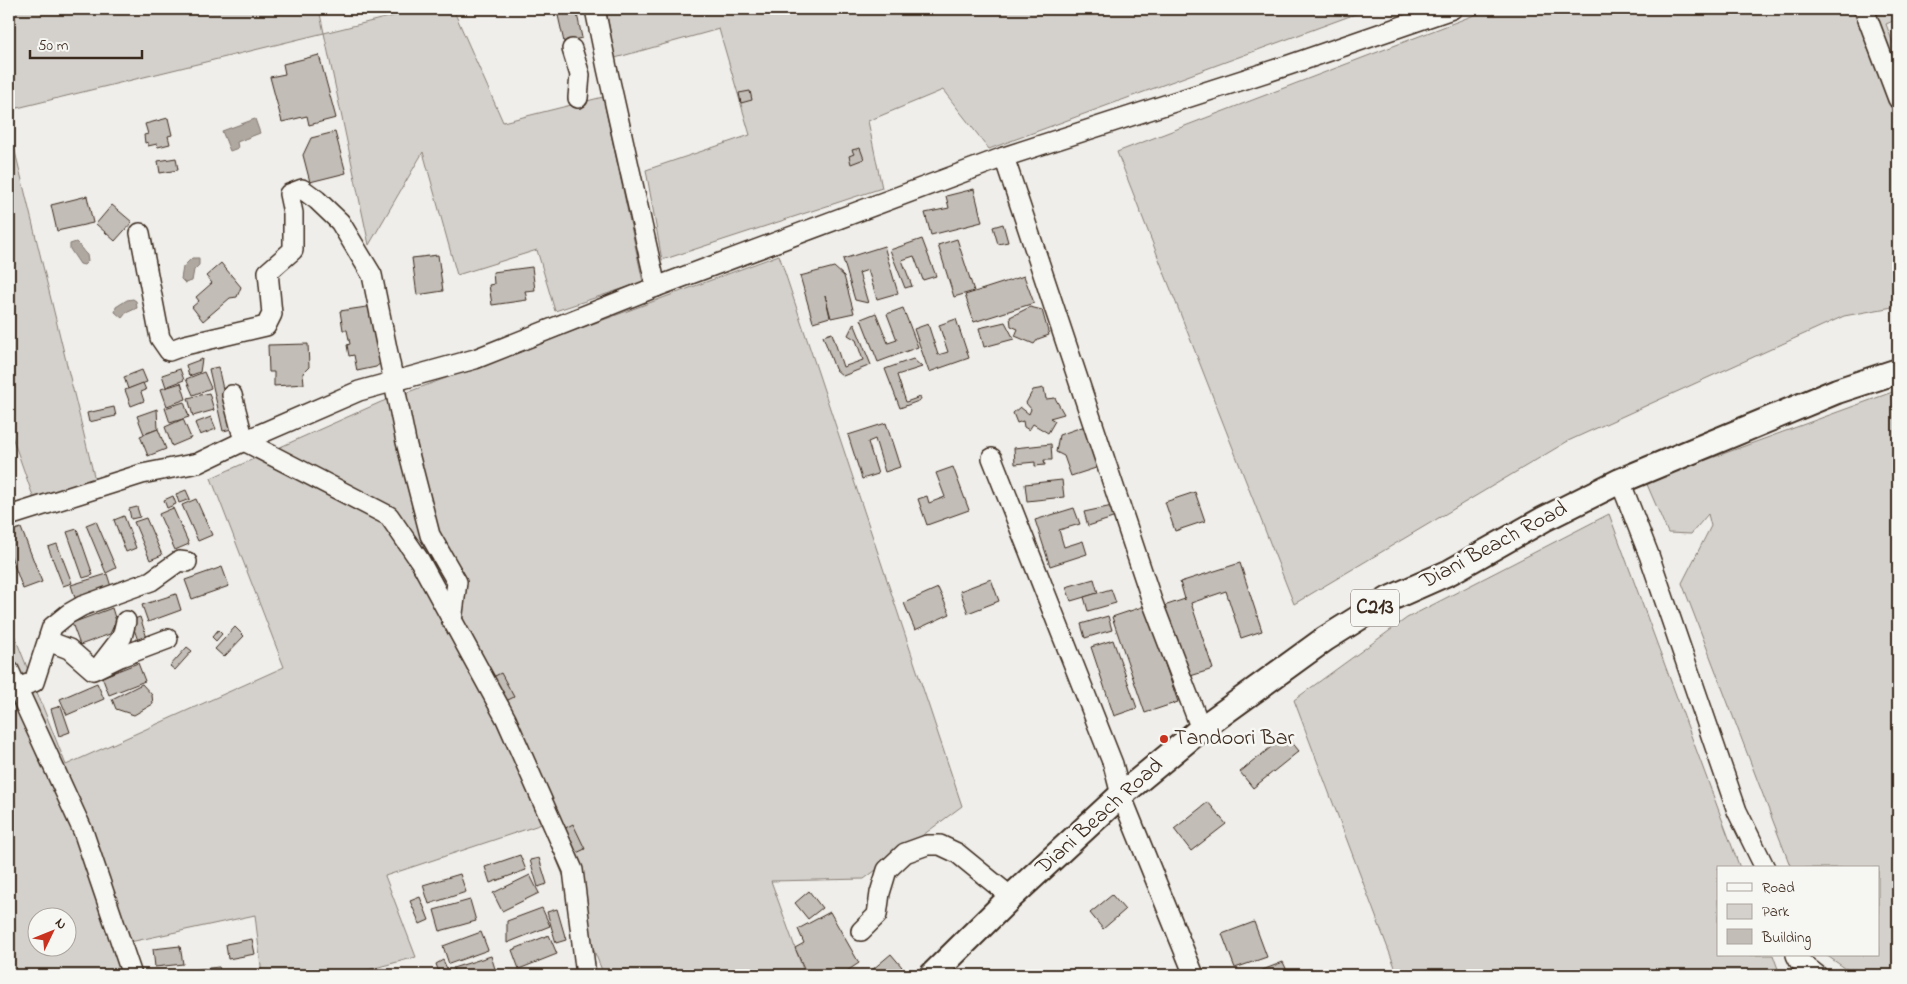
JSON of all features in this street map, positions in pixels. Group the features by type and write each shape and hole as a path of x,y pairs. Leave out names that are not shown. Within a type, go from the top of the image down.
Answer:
{"main road":[{"name":"Diani Beach Road","path":"932,975 1011,897 1121,796 1201,729 1325,639 1389,599 1450,572 1544,519 1620,481 1837,391 1898,371"}],"street":[{"path":"595,9 656,287"},
{"path":"9,516 142,474 198,463 359,391 475,359 656,287 1004,157 1289,65 1452,9"},
{"path":"1864,9 1898,99"},
{"path":"572,49 580,75 578,98"},
{"path":"580,75 607,68"},
{"path":"1004,157 1152,601 1201,729"},
{"path":"140,233 160,338 169,351 185,345 266,326 272,314 268,272 293,250 293,213 289,194 302,189 317,200 340,222 372,275 406,442 430,535 457,582 452,620"},
{"path":"232,395 244,441 389,516 420,561 506,718 573,870 586,975"},
{"path":"992,458 1113,764 1121,796 1194,975"},
{"path":"1620,481 1648,555 1737,811 1764,866"},
{"path":"16,688 34,682 52,627 68,614 82,606 151,581 179,561 187,562"},
{"path":"93,670 104,662 122,637 126,621"},
{"path":"93,670 120,657 168,639"},
{"path":"48,641 69,649 93,670"},
{"path":"9,670 83,831 132,975"},
{"path":"861,931 877,915 880,893 887,870 905,853 927,846 940,844 957,853 1011,897"},
{"path":"1796,956 1798,960 1817,975"}],"green space":[{"path":"9,9 319,9 324,33 9,110"},
{"path":"421,9 453,9 503,122 603,97 643,282 555,311 537,250 457,275 423,152 369,245 324,33"},
{"path":"606,9 1369,9 989,149 943,90 868,121 882,188 662,260 646,170 750,135 719,29 615,58"},
{"path":"1490,9 1898,9 1898,19 1886,24 1898,57 1898,306 1844,316 1568,441 1294,604 1117,152"},
{"path":"9,127 95,480 34,499 9,428"},
{"path":"779,255 962,806 864,879 771,881 805,975 604,975 542,824 385,876 416,957 349,975 262,975 255,915 130,942 141,975 9,975 9,622 66,765 284,667 211,478 381,402"},
{"path":"1898,390 1898,975 1855,975 1827,956 1880,956 1880,866 1790,866 1682,583 1711,526 1708,514 1691,534 1668,533 1646,482"},
{"path":"1609,514 1739,866 1717,866 1717,956 1773,956 1778,969 1791,975 1398,975 1294,700 1407,618"}],"shaded area":[{"path":"255,119 260,133 237,142 238,148 230,151 222,131"},
{"path":"76,242 87,255 88,261 84,265 80,264 70,249 70,244"},
{"path":"192,258 199,258 199,265 194,270 192,281 185,283 181,279 183,267"},
{"path":"133,299 136,301 137,308 126,313 122,318 115,312 116,307 127,300"}],"building":[{"path":"540,9 576,9 582,38 564,42 557,11 541,14"},
{"path":"319,55 336,118 309,125 307,116 282,122 270,77 285,74 283,64"},
{"path":"750,91 752,100 741,103 739,93"},
{"path":"168,118 172,135 168,136 170,144 158,147 157,144 148,146 148,142 145,143 144,135 148,134 145,124"},
{"path":"335,132 346,173 310,182 303,155 311,138"},
{"path":"860,148 864,159 851,164 849,156 854,154 852,150"},
{"path":"176,158 178,170 160,173 158,161"},
{"path":"974,189 982,222 931,235 925,213 949,208 946,196"},
{"path":"87,196 93,223 57,231 51,205"},
{"path":"112,205 132,222 115,241 96,224"},
{"path":"1003,224 1008,242 998,244 993,227"},
{"path":"922,239 936,276 923,280 914,256 902,260 912,286 905,288 890,250"},
{"path":"957,239 974,291 954,297 938,245"},
{"path":"884,246 898,293 877,299 868,270 859,273 868,303 855,300 843,259"},
{"path":"438,255 443,291 417,295 412,258"},
{"path":"221,263 241,287 237,297 230,298 203,321 192,307 199,301 196,297 212,283 206,276"},
{"path":"532,267 535,290 525,291 527,300 492,305 489,285 494,284 493,272"},
{"path":"834,267 844,276 854,313 831,318 825,295 830,317 813,322 800,276"},
{"path":"1024,276 1034,303 974,322 965,295"},
{"path":"373,306 382,362 376,367 357,371 354,355 349,356 347,345 350,344 347,330 343,330 340,311"},
{"path":"1030,307 1042,310 1049,335 1038,339 1034,344 1015,336 1018,329 1011,326 1010,317"},
{"path":"903,308 918,347 878,362 861,319 876,313 888,343 897,340 887,314"},
{"path":"956,319 969,358 929,372 914,329 928,324 938,355 948,352 939,325"},
{"path":"1005,322 1014,339 984,347 979,328"},
{"path":"854,323 871,365 843,376 835,369 823,336 832,333 843,367 863,360 856,340 848,335"},
{"path":"308,344 309,367 303,373 304,384 274,386 274,372 269,372 268,345"},
{"path":"202,359 200,372 189,376 186,365"},
{"path":"913,359 922,367 897,375 906,402 920,397 921,400 900,408 885,369"},
{"path":"218,367 232,429 223,431 209,369"},
{"path":"180,369 184,380 166,387 162,375"},
{"path":"142,370 147,382 128,389 124,377"},
{"path":"204,372 211,388 193,395 186,379"},
{"path":"143,383 146,390 141,392 144,401 131,406 125,390"},
{"path":"181,383 186,399 167,406 161,389"},
{"path":"1044,388 1046,399 1055,398 1064,414 1050,418 1055,421 1048,433 1033,424 1029,430 1024,427 1023,421 1017,423 1013,413 1020,407 1029,414 1031,409 1026,403 1033,390"},
{"path":"209,393 214,410 193,416 188,398"},
{"path":"184,402 189,417 170,423 165,408"},
{"path":"114,407 116,416 89,422 87,413"},
{"path":"157,409 158,429 144,434 137,416"},
{"path":"211,417 216,429 200,435 195,423"},
{"path":"183,419 191,438 172,446 165,427"},
{"path":"886,423 900,467 885,472 875,439 868,442 878,474 862,479 848,435"},
{"path":"1085,426 1099,467 1071,476 1064,456 1056,452 1059,435"},
{"path":"158,429 166,449 148,456 140,436"},
{"path":"1051,444 1052,460 1044,460 1045,465 1035,466 1035,462 1015,464 1014,448"},
{"path":"953,467 969,510 927,525 918,499 927,496 929,503 945,497 936,473"},
{"path":"1062,480 1064,497 1027,501 1025,484"},
{"path":"186,490 190,499 179,503 176,494"},
{"path":"1195,492 1205,521 1175,531 1165,502"},
{"path":"173,496 176,504 167,508 164,500"},
{"path":"196,499 212,535 198,541 182,505"},
{"path":"1117,505 1119,516 1088,526 1084,512"},
{"path":"137,507 140,517 131,519 129,509"},
{"path":"173,508 189,544 175,550 159,514"},
{"path":"1074,508 1080,524 1059,530 1064,547 1083,541 1087,554 1050,566 1035,520"},
{"path":"124,516 136,548 126,552 114,520"},
{"path":"146,518 162,555 150,560 134,522"},
{"path":"96,521 116,568 106,573 86,525"},
{"path":"21,528 42,582 23,589 9,551 9,538 11,537 9,532"},
{"path":"77,529 93,575 83,578 67,532"},
{"path":"57,544 72,583 63,586 48,547"},
{"path":"1240,563 1262,631 1241,638 1226,591 1191,603 1213,669 1184,678 1161,607 1185,599 1180,582"},
{"path":"222,567 229,586 192,599 185,580"},
{"path":"107,574 113,593 77,604 71,585"},
{"path":"991,579 999,601 968,613 960,591"},
{"path":"1094,579 1098,593 1071,601 1066,587"},
{"path":"938,588 950,614 915,630 904,603"},
{"path":"1111,589 1116,603 1088,611 1084,597"},
{"path":"176,594 181,610 148,622 142,605"},
{"path":"1145,606 1178,702 1145,713 1112,617"},
{"path":"112,608 116,621 110,634 80,645 72,623"},
{"path":"1108,616 1112,630 1085,638 1081,624"},
{"path":"140,617 148,641 139,644 131,620"},
{"path":"235,627 244,636 224,657 215,649"},
{"path":"218,630 222,634 216,641 212,637"},
{"path":"1113,640 1137,708 1114,716 1091,647"},
{"path":"187,647 192,651 175,670 170,666"},
{"path":"138,663 145,681 109,695 102,677"},
{"path":"501,673 514,697 500,704 487,680"},
{"path":"97,683 104,699 67,715 60,699"},
{"path":"142,684 152,695 153,704 134,715 116,709 112,699"},
{"path":"61,706 70,732 59,736 51,709"},
{"path":"1286,735 1299,751 1253,788 1240,772"},
{"path":"1208,802 1226,824 1191,851 1174,829"},
{"path":"573,824 585,849 572,855 560,831"},
{"path":"520,855 526,870 490,883 485,867"},
{"path":"539,858 547,884 538,887 530,860"},
{"path":"460,874 466,892 429,904 423,885"},
{"path":"530,875 539,893 502,911 493,893"},
{"path":"809,891 822,908 808,919 795,903"},
{"path":"1112,895 1125,910 1103,929 1090,913"},
{"path":"420,897 429,920 420,924 410,901"},
{"path":"470,900 476,921 440,931 434,910"},
{"path":"542,908 550,926 507,943 507,921"},
{"path":"557,909 566,940 556,943 547,912"},
{"path":"830,912 859,963 847,971 848,975 807,975 795,948 804,943 798,929"},
{"path":"1254,922 1267,957 1235,968 1222,934"},
{"path":"481,932 488,950 449,964 443,946"},
{"path":"549,935 557,954 519,969 512,950"},
{"path":"252,939 255,954 228,959 226,944"},
{"path":"180,946 183,964 155,967 153,949"},
{"path":"891,954 902,967 892,975 866,975"},
{"path":"491,956 497,975 455,975 453,968"},
{"path":"443,960 450,975 440,975 436,964"},
{"path":"1283,962 1289,975 1250,975"},
{"path":"219,967 222,975 192,975 192,970"},
{"path":"1174,972 1173,975 1154,975 1154,973"}],"place":[{"name":"Tandoori Bar","path":"1164,739"}]}
